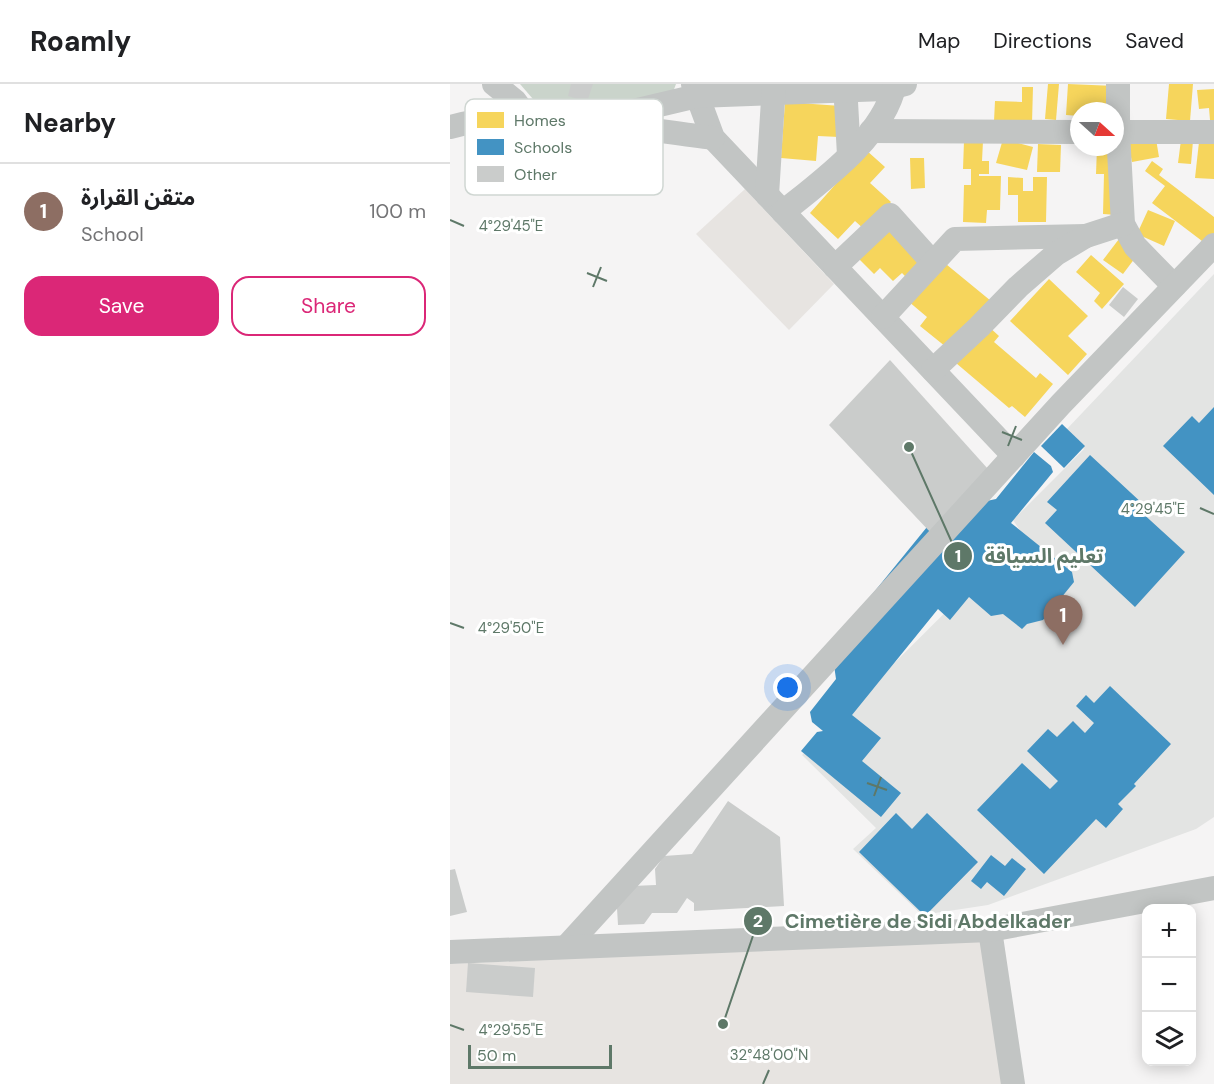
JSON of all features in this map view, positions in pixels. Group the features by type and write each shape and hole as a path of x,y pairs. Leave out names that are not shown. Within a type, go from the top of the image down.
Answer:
{"street":[{"path":"494,84 512,99"},
{"path":"1117,102 1118,84"},
{"path":"663,99 695,90 845,87 885,89 898,85"},
{"path":"775,203 824,179 871,131 887,110 898,85"},
{"path":"845,87 849,155"},
{"path":"774,89 775,203"},
{"path":"695,90 713,138 1014,456"},
{"path":"450,127 465,124"},
{"path":"871,131 1070,132"},
{"path":"663,132 713,138"},
{"path":"1124,132 1214,132"},
{"path":"1118,156 1122,224 1135,246 1174,286"},
{"path":"835,267 890,215 933,263"},
{"path":"933,370 1018,287 1056,254 1086,236 1122,224"},
{"path":"883,317 955,239 1086,236"},
{"path":"567,946 1014,456 1214,244"},
{"path":"450,952 990,930 1214,888"},
{"path":"990,930 1013,1084"}],"shaded area":[{"path":"520,84 676,84 673,92 635,99 533,99"},
{"path":"745,189 834,284 789,330 696,234"},
{"path":"1214,274 1214,817 1196,829 988,905 922,915 853,849 876,828 802,755 1023,535 1013,520 1084,449 1065,431"},
{"path":"985,939 1003,1084 450,1084 450,964"}],"building: Homes":[{"path":"1048,84 1059,84 1056,120 1045,119"},
{"path":"1068,84 1115,86 1114,102 1070,102 1070,115 1066,115"},
{"path":"1169,84 1193,84 1190,121 1166,119"},
{"path":"1022,87 1033,87 1032,123 994,121 995,101 1022,102"},
{"path":"1214,89 1214,120 1210,120 1209,108 1199,109 1197,90"},
{"path":"785,102 841,106 839,137 818,136 816,161 781,158"},
{"path":"1003,139 1033,147 1027,170 996,163"},
{"path":"1156,139 1159,157 1132,162 1128,143"},
{"path":"1181,140 1193,141 1191,164 1178,163"},
{"path":"964,141 983,141 982,161 989,161 989,174 979,174 979,176 1001,176 1000,210 987,210 986,223 963,222 964,185 971,185 971,169 963,169"},
{"path":"1199,142 1214,143 1214,179 1195,178"},
{"path":"1038,144 1061,145 1060,172 1037,172"},
{"path":"866,150 885,167 870,183 891,202 865,230 855,221 838,239 810,213"},
{"path":"1097,156 1115,156 1117,215 1103,214 1104,174 1096,174"},
{"path":"910,158 924,158 925,188 911,189"},
{"path":"1152,161 1163,169 1159,175 1214,217 1214,233 1206,244 1152,203 1165,186 1145,171"},
{"path":"1008,177 1023,178 1023,191 1033,191 1033,177 1047,177 1046,222 1018,222 1018,195 1008,195"},
{"path":"1148,210 1175,221 1164,246 1137,234"},
{"path":"885,224 924,263 908,279 902,273 893,281 880,268 874,274 855,255"},
{"path":"1119,239 1138,254 1123,274 1103,260"},
{"path":"1091,255 1124,284 1102,309 1094,301 1100,293 1076,272"},
{"path":"941,260 991,301 951,351 920,326 927,317 908,301"},
{"path":"1049,279 1088,316 1068,336 1087,354 1068,375 1010,321"},
{"path":"988,326 999,336 994,342 1036,378 1040,373 1053,384 1025,417 1012,406 1009,408 956,363"}],"building: Schools":[{"path":"1214,407 1214,495 1163,446 1192,416 1199,423"},
{"path":"1062,424 1085,446 1064,468 1041,446"},
{"path":"1034,452 1051,466 1053,472 1011,523 1072,572 1074,582 1043,620 1027,624 1022,629 1003,614 991,616 969,597 950,620 938,609 852,715 881,738 862,761 901,793 881,817 801,751 817,732 823,731 812,722 810,712 836,679 834,665 822,656 940,511 996,499"},
{"path":"1090,455 1144,505 1139,510 1185,552 1135,607 1045,523 1057,510 1047,502"},
{"path":"1110,686 1171,744 1118,804 1123,809 1106,828 1096,819 1044,874 977,810 1022,763 1050,789 1058,781 1027,751 1048,729 1057,737 1073,721 1085,733 1094,723 1076,706 1086,695 1094,703"},
{"path":"896,813 912,829 927,813 978,862 925,916 859,852"},
{"path":"991,855 1005,866 1012,858 1026,869 1004,896 987,882 981,889 971,881"}],"building: Other":[{"path":"571,84 593,84 588,99 568,96"},
{"path":"1123,287 1138,299 1124,317 1109,305"},
{"path":"890,360 988,469 931,533 829,425"},
{"path":"728,801 780,837 784,906 694,911 694,903 687,898 677,913 652,913 644,924 618,925 617,908 632,886 656,885 655,869 664,856 692,854"},
{"path":"455,869 467,912 450,916 450,870"},
{"path":"468,963 535,968 533,997 466,992"}],"place":[{"name":"تعليم السياقة","path":"909,447"},
{"name":"متقن القرارة","path":"1063,645"},
{"name":"Cimetière de Sidi Abdelkader","path":"723,1024"}]}
